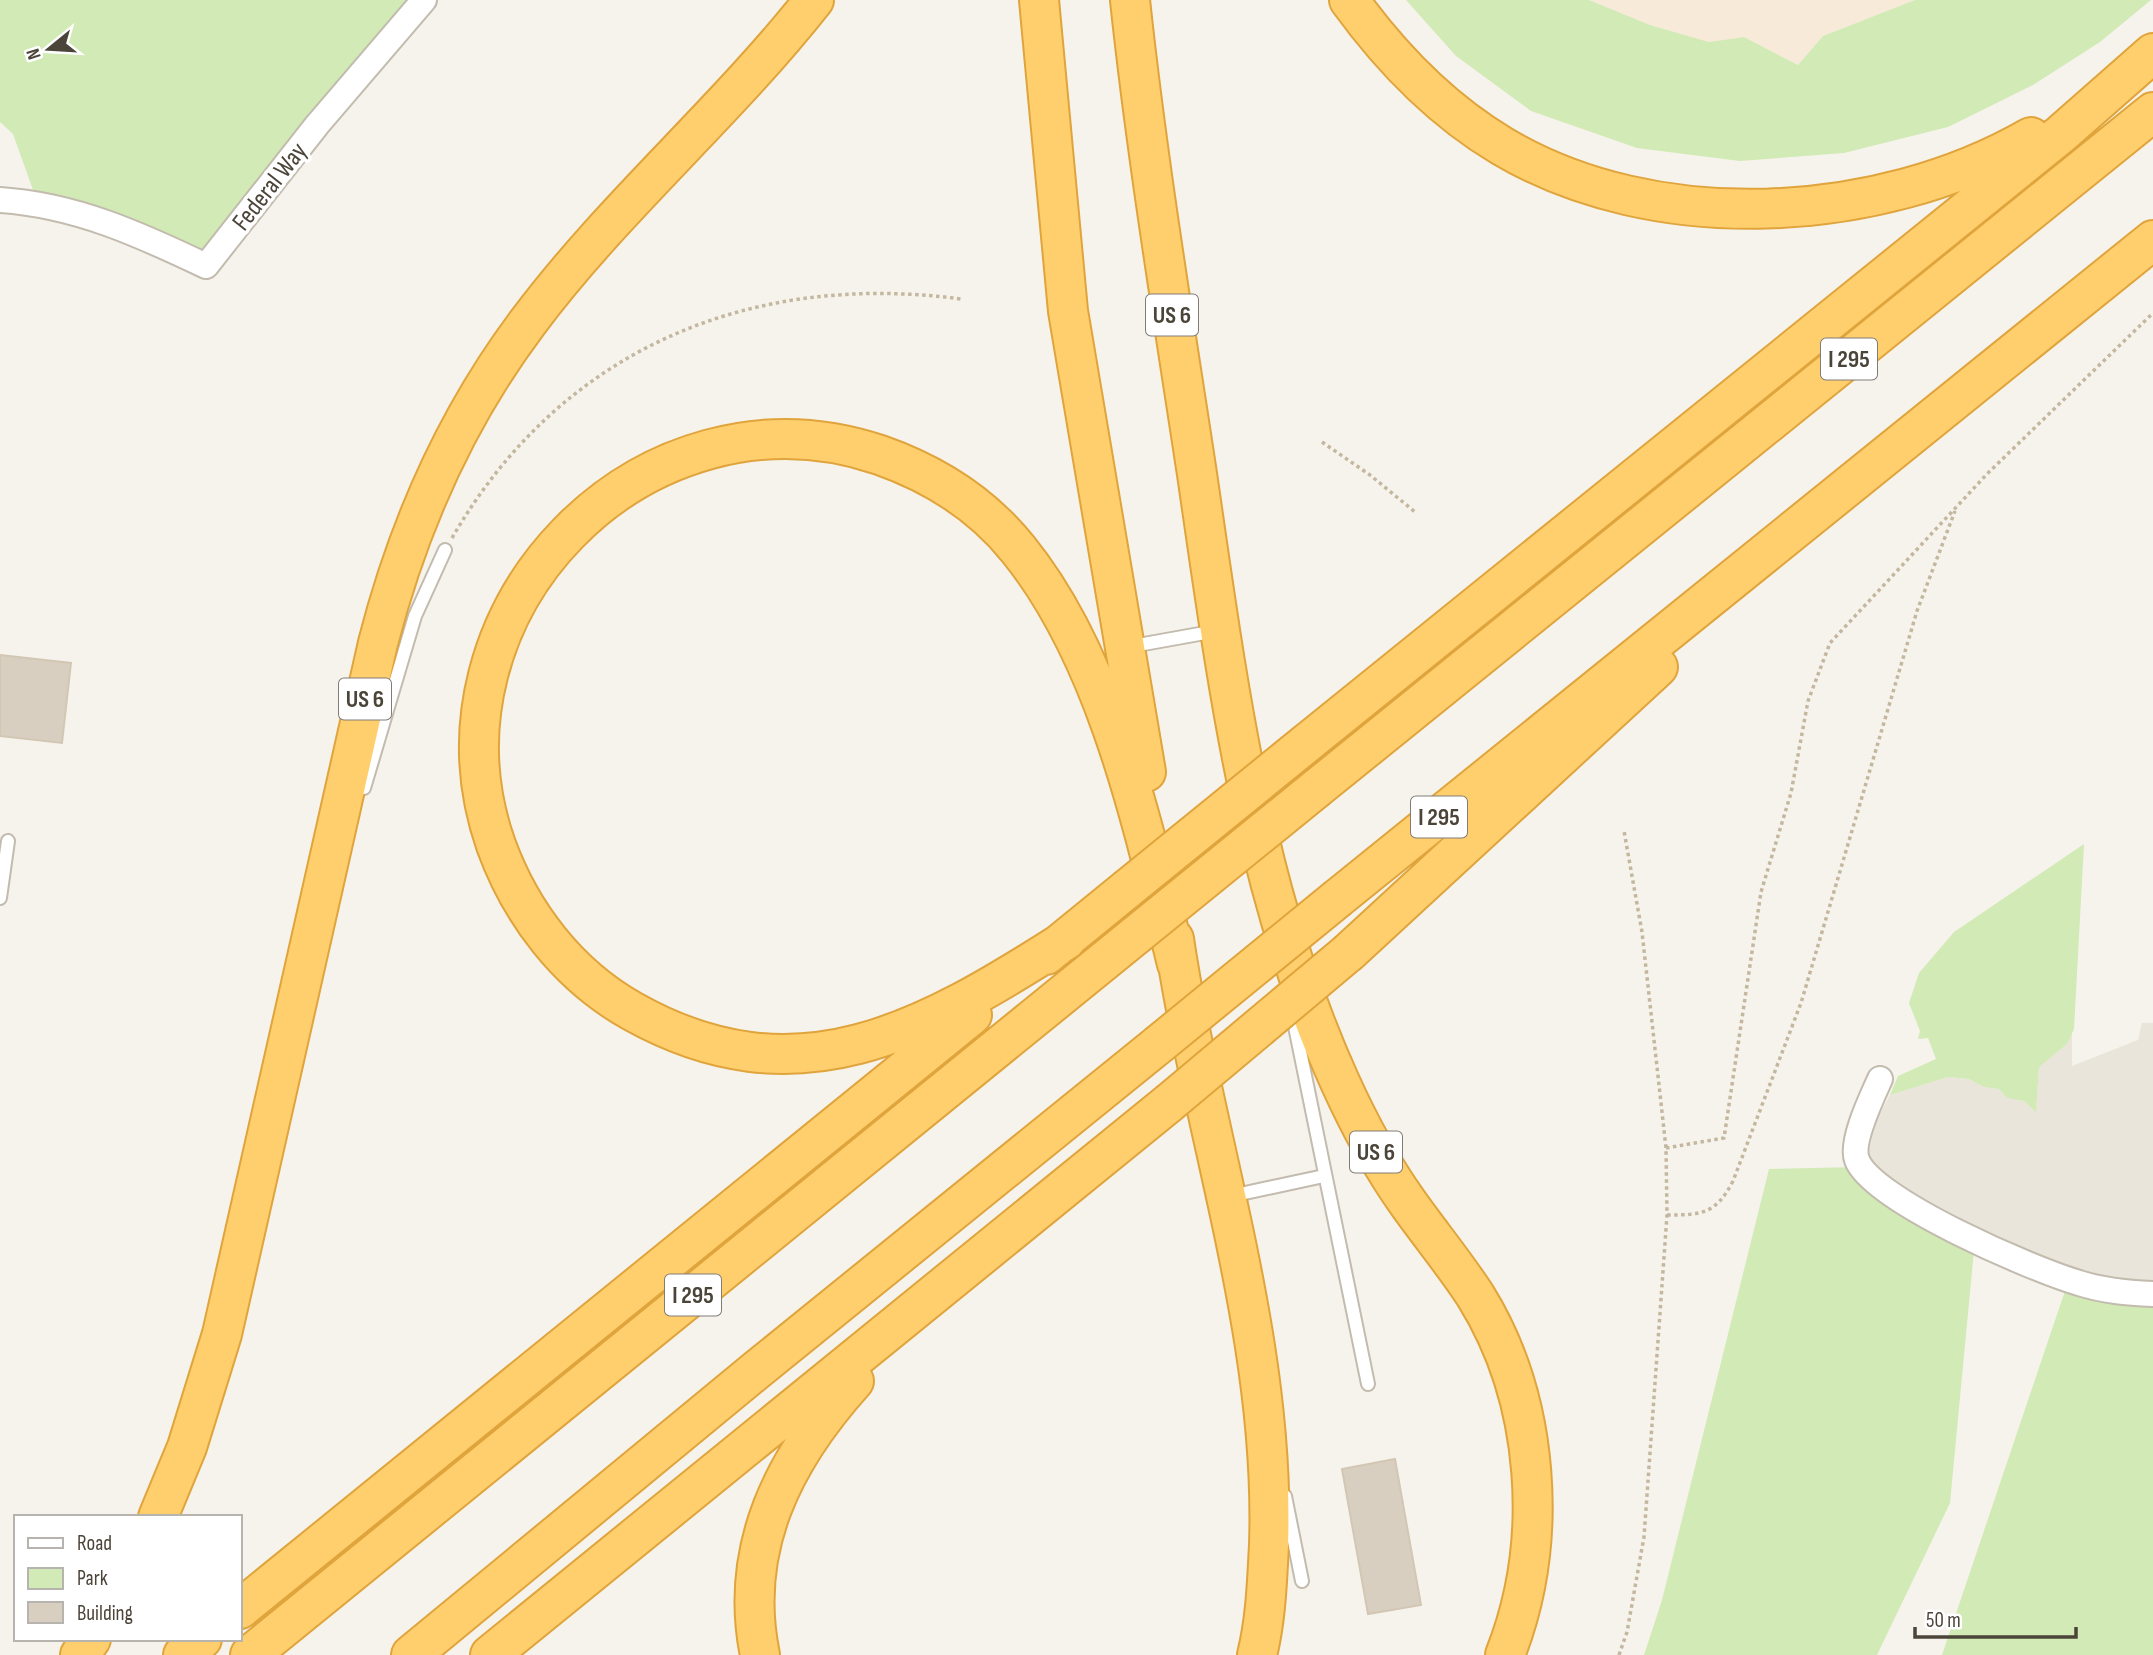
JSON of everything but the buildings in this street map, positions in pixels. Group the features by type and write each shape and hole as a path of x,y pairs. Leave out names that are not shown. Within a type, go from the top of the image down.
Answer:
{"highway":[{"name":"US 6","path":"159,1515 187,1447 212,1372 388,604 413,527 444,455 505,353 552,291 814,0"},
{"path":"1039,0 1065,288 1123,648 1158,834 1177,964 1251,1331 1264,1410 1270,1489 1268,1576 1257,1655"},
{"name":"US 6","path":"1130,0 1162,243 1220,630 1241,751 1287,944 1330,1059 1353,1111 1388,1173 1477,1299 1510,1370 1521,1408 1528,1447 1532,1525 1521,1603 1505,1655"},
{"path":"1349,0 1414,78 1443,104 1503,146 1566,176 1601,189 1660,202 1711,208 1823,203 1892,190 1956,172 2038,133 2153,52"},
{"path":"242,1607 2061,134 2153,52"},
{"name":"I 295","path":"250,1655 2153,112"},
{"name":"I 295","path":"411,1655 1157,1045 2153,240"},
{"path":"1066,940 987,990 935,1018 876,1040 821,1051 765,1052 707,1042 652,1022 604,993 560,953 526,909 502,860 486,810 480,759 486,684 499,639 533,573 565,534 612,493 666,464 724,447 783,440 841,445 894,460 943,483 983,512 1016,547 1064,620 1096,690 1125,769 1177,964"},
{"path":"490,1655 1169,1103 1349,952 1613,710 1839,494"},
{"path":"760,1655 753,1609 758,1550 774,1498 787,1472 820,1422 862,1372 990,1249"},
{"path":"183,1655 200,1641"}],"street":[{"name":"Federal Way","path":"0,200 76,211 133,232 206,266 317,125 424,0"},
{"path":"1880,1079 1856,1141 1855,1158 1865,1175 1942,1225 1989,1250 2078,1283 2115,1292 2153,1293"}],"lane":[{"path":"362,796 415,616 445,550"},
{"path":"1123,648 1220,630"},
{"path":"1241,751 1324,1176 1368,1384"},
{"path":"0,898 8,841"},
{"path":"274,1103 343,863"},
{"path":"1224,1198 1324,1176"},
{"path":"1251,1331 1302,1581"}],"path":[{"path":"445,550 487,488 544,422 596,379 681,330 745,308 804,296 869,292 961,299"},
{"path":"1666,1148 1724,1138 1761,892 1791,793 1816,673 1830,643 1958,506 2153,313"},
{"path":"1322,442 1370,475 1415,512"},
{"path":"1667,1215 1692,1215 1709,1211 1723,1200 1732,1181 1801,1003 1917,611 1958,506"},
{"path":"1619,1655 1628,1632 1644,1537 1667,1215 1666,1148 1638,898 1624,831"}],"shaded area":[{"path":"1589,0 1915,0 1823,36 1798,65 1744,37 1709,42 1650,25"},
{"path":"2142,1023 2153,1023 2153,1291 2112,1292 1868,1179 1859,1152 1890,1095 1948,1077 1969,1079 1984,1087 1999,1089 2007,1098 2024,1101 2036,1111 2039,1066 2067,1044 2072,1029 2072,1066 2138,1040"}],"green space":[{"path":"0,0 421,0 206,260 38,204 13,134 0,122"},
{"path":"1406,0 1589,0 1650,25 1709,42 1744,37 1798,65 1823,36 1915,0 2151,0 2100,42 2033,85 1948,127 1844,153 1740,161 1637,148 1531,111 1456,56"},
{"path":"2084,844 2074,1029 2067,1044 2039,1067 2036,1112 2024,1101 2007,1098 1999,1089 1984,1087 1969,1079 1948,1077 1890,1095 1898,1076 1936,1059 1928,1038 1918,1039 1920,1031 1909,1003 1919,973 1954,932"},
{"path":"1858,1167 1974,1250 1950,1503 1877,1655 1644,1655 1662,1600 1769,1169"},
{"path":"2069,1279 2153,1291 2153,1655 1942,1655"}]}
